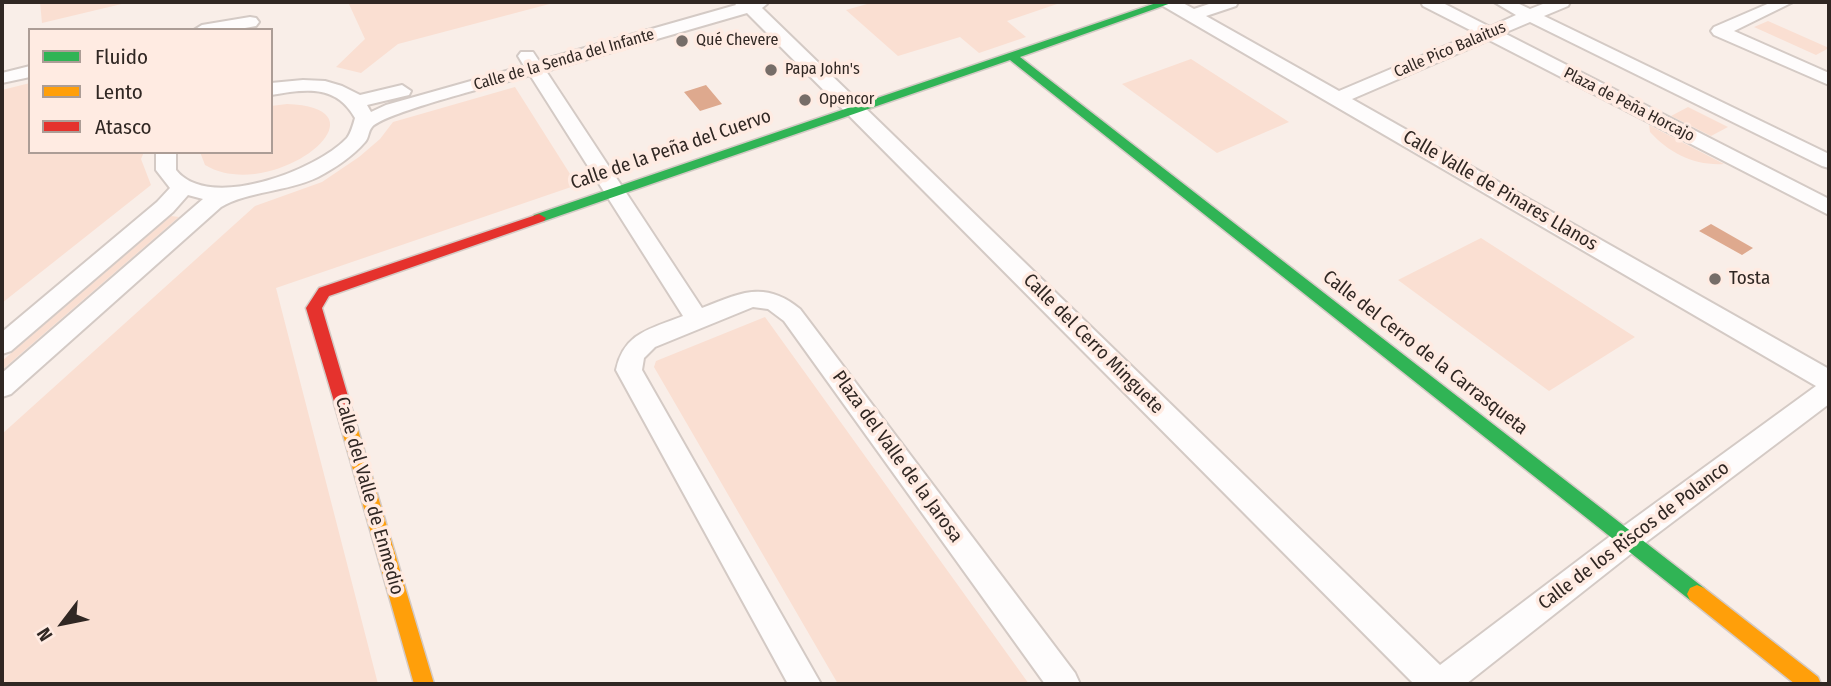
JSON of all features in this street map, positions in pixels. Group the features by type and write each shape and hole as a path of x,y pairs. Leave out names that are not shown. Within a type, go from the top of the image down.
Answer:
{"street":[{"path":"222,22 251,26 244,2"},
{"name":"Calle de la Senda del Infante","path":"365,123 393,109 530,62 720,2"},
{"name":"Calle Valle de Pinares Llanos","path":"1169,2 1829,381"},
{"name":"Calle de la Peña del Cuervo","path":"314,308 324,292 1169,2"},
{"path":"1194,15 1230,2"},
{"name":"Plaza de Peña Horcajo","path":"1429,2 1829,208"},
{"name":"Plaza de Peña Horcajo","path":"1502,2 1829,162"},
{"name":"Calle Pico Balaitus","path":"1339,98 1562,2"},
{"path":"1785,2 1720,31 1829,80"},
{"name":"Calle de la Senda del Infante","path":"357,101 530,62 751,3"},
{"name":"Calle del Cerro Minguete","path":"751,3 854,109 1438,684"},
{"name":"Calle del Cerro de la Carrasqueta","path":"1012,56 1811,684"},
{"path":"530,62 697,319"},
{"path":"2,78 28,72"},
{"path":"166,154 164,169 170,178 183,187 206,193 227,194 280,185 323,167 340,155 358,136 365,123 365,114 357,101 334,89 315,86 273,87"},
{"path":"2,345 165,207 183,187"},
{"path":"2,387 213,202 227,194"},
{"name":"Plaza del Valle de la Jarosa","path":"805,684 629,370 632,354 646,341 746,300 760,298 770,299 792,315 1065,684"},
{"name":"Calle del Valle de Enmedio","path":"314,308 424,684"},
{"name":"Calle de los Riscos de Polanco","path":"1438,684 1829,390"}],"shaded area":[{"path":"40,2 130,2 42,23"},
{"path":"348,2 557,2 398,44 361,73 336,67 365,39"},
{"path":"874,2 1060,3 1007,21 1026,37 979,53 960,37 898,56 846,10"},
{"path":"1768,21 1829,48 1816,55 1754,27"},
{"path":"1191,59 1289,122 1217,153 1122,84"},
{"path":"28,84 28,154 143,154 141,159 151,185 2,303 2,90"},
{"path":"706,85 722,104 700,111 684,92"},
{"path":"515,87 577,185 276,288 378,684 2,684 2,434 255,206 322,182 359,157 380,139 393,122"},
{"path":"287,104 318,109 330,121 327,136 312,151 289,164 261,173 232,174 205,165 201,154 273,154 273,106"},
{"path":"1688,107 1728,127 1711,136 1671,116"},
{"path":"1649,125 1724,164 1703,163 1683,157 1650,132"},
{"path":"171,216 179,217 2,370 2,361"},
{"path":"1711,224 1753,248 1742,255 1699,231"},
{"path":"1481,238 1635,337 1549,391 1398,280"},
{"path":"765,317 1029,684 838,684 654,367 656,361"}],"traffic: fast":[{"path":"539,218 1169,2"},
{"path":"1012,56 1697,594"}],"traffic: slow":[{"path":"342,403 424,684"},
{"path":"1697,594 1811,684"}],"traffic: jam":[{"path":"342,403 314,308 324,292 539,218"}],"place":[{"name":"Qué Chevere","path":"682,41"},
{"name":"Papa John's","path":"771,70"},
{"name":"Opencor","path":"805,100"},
{"name":"Tosta","path":"1715,279"}]}
